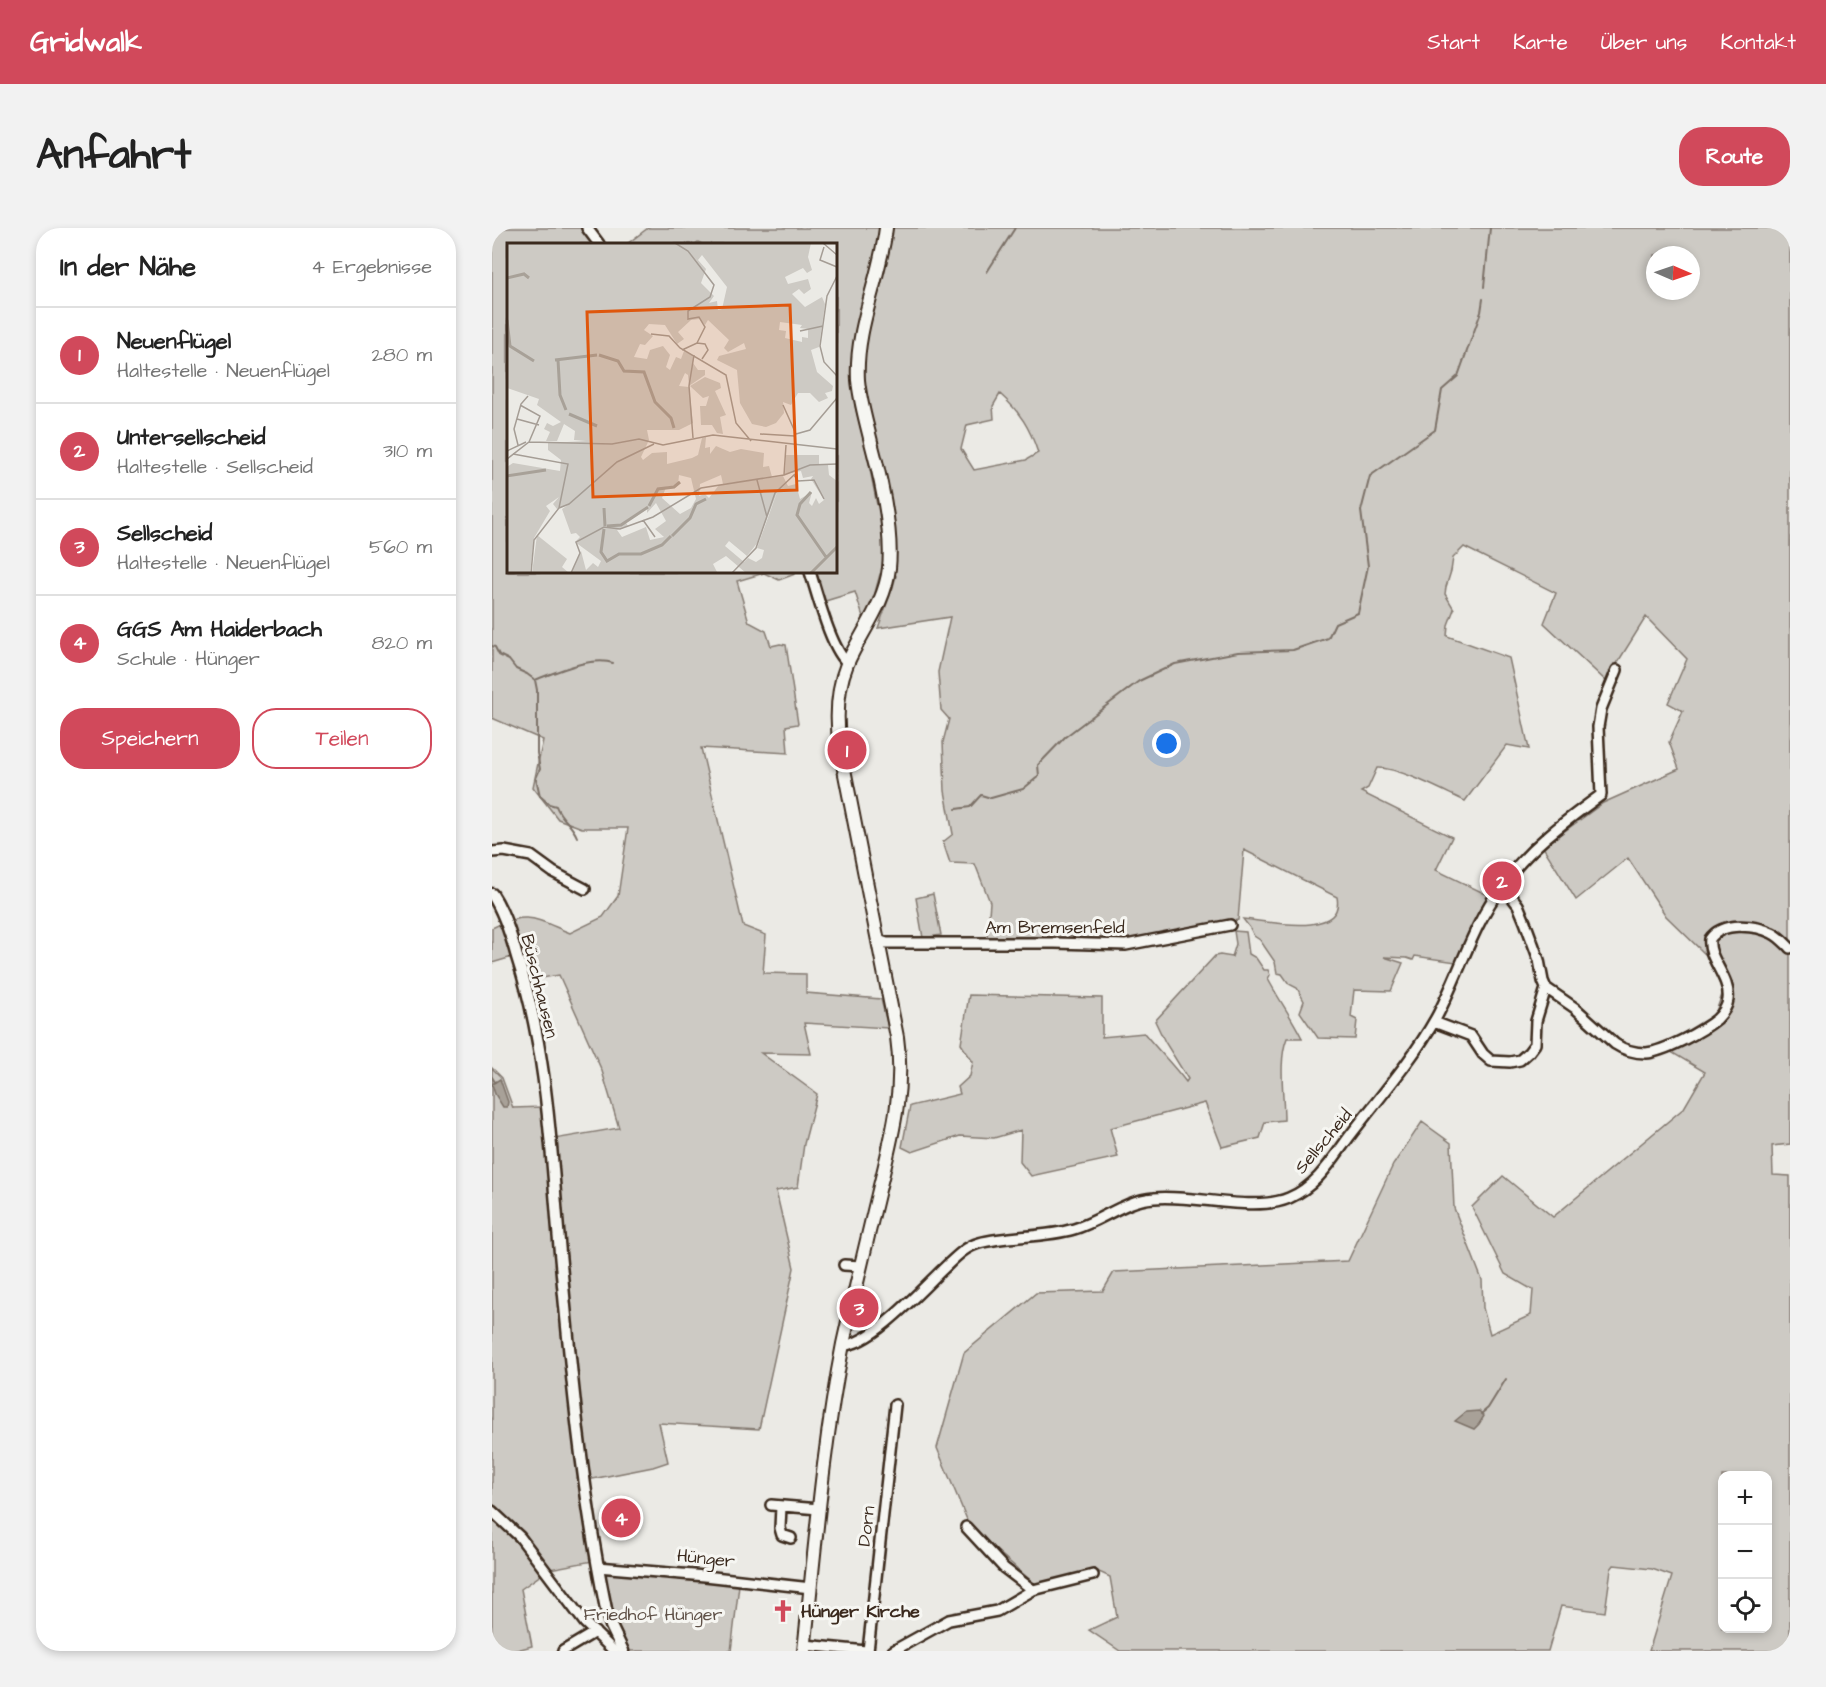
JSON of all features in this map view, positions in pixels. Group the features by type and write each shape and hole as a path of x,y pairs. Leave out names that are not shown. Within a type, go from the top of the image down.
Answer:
{"main road":[{"path":"805,1648 831,1414 843,1345 894,1127 900,1084 897,1037 838,735 839,698 844,674 884,588 890,555 882,490 860,393 858,361 886,228"}],"street":[{"path":"587,228 598,243"},
{"path":"810,573 835,644 841,656 848,663"},
{"name":"Sellscheid","path":"843,1345 855,1344 872,1333 959,1255 979,1243 1071,1230 1148,1198 1193,1198 1266,1203 1280,1201 1308,1186 1325,1170 1434,1022 1471,940 1502,884 1537,845 1601,795 1598,727 1602,709 1617,670"},
{"path":"492,852 521,853 531,856 553,872 585,888"},
{"path":"1434,1022 1467,1033 1491,1061 1501,1063 1520,1060 1535,1044 1536,1021 1546,988 1539,960 1518,905 1502,884"},
{"name":"Büschhausen","path":"492,894 505,918 526,983 545,1091 571,1374 584,1484 609,1617 623,1651"},
{"name":"Am Bremsenfeld","path":"878,940 887,943 1126,945 1230,925"},
{"path":"1546,988 1575,1008 1615,1044 1628,1051 1652,1052 1690,1035 1715,1021 1722,1014 1728,998 1728,989 1710,948 1712,935 1732,927 1757,928 1772,933 1790,948"},
{"path":"844,1265 861,1266"},
{"name":"Dorn","path":"805,1648 867,1651 895,1405"},
{"path":"791,1538 782,1535 776,1505 819,1509"},
{"path":"492,1510 546,1569 585,1623 614,1651"},
{"path":"966,1527 1005,1568 1033,1590"},
{"name":"Hünger","path":"598,1567 811,1588"},
{"path":"893,1651 949,1620 1000,1610 1033,1590 1093,1575"},
{"path":"563,1651 596,1632"}],"green space":[{"path":"492,228 583,228 594,243 507,243 507,573 764,573 737,581 749,622 766,631 771,646 786,645 798,724 786,726 788,753 701,748 743,926 766,935 763,973 806,974 806,993 881,999 888,1028 804,1023 811,1054 761,1053 817,1094 804,1144 798,1187 776,1191 794,1268 759,1429 659,1423 668,1462 587,1480 554,1139 619,1128 602,1071 559,975 531,980 524,957 512,957 492,963 492,928 514,919 531,918 570,933 603,917 618,896 628,828 582,828 558,819 533,787 543,740 492,718"},
{"path":"648,228 882,228 852,366 855,406 877,505 888,502 862,387 865,337 890,228 1790,228 1790,1144 1772,1146 1773,1175 1790,1176 1790,1651 1649,1651 1672,1576 1652,1569 1614,1565 1611,1569 1605,1612 1561,1606 1548,1651 1120,1651 1089,1630 1117,1617 1110,1577 1095,1570 1035,1584 989,1544 968,1522 937,1448 964,1353 1036,1293 1103,1291 1114,1272 1348,1261 1393,1165 1422,1122 1451,1143 1454,1208 1482,1280 1483,1308 1490,1334 1531,1315 1533,1290 1505,1274 1472,1207 1503,1176 1553,1217 1684,1108 1705,1072 1671,1052 1675,1038 1715,1014 1723,992 1707,956 1666,916 1628,858 1576,900 1543,847 1603,803 1679,769 1669,742 1683,711 1668,703 1687,659 1646,617 1606,681 1544,623 1556,593 1464,547 1453,558 1445,594 1454,609 1447,636 1509,658 1529,749 1507,745 1465,801 1397,771 1377,768 1368,788 1361,792 1452,837 1436,870 1490,896 1456,962 1415,956 1413,960 1384,957 1403,963 1391,991 1354,990 1351,1017 1357,1020 1355,1039 1318,1038 1300,1012 1304,1001 1297,988 1289,984 1282,974 1277,973 1275,962 1243,919 1285,924 1317,923 1329,918 1336,910 1337,897 1244,850 1238,920 1125,941 1047,938 987,939 990,902 975,864 950,863 943,842 953,834 945,791 943,742 949,719 941,710 938,672 950,617 878,628 896,576 880,574 873,600 864,620 855,592 822,602 812,573 837,573 837,243 628,243","holes":["1000,394 1024,421 1038,453 1026,460 974,470 961,449 967,425 994,419 993,406"]},
{"path":"764,573 795,574 779,580"},
{"path":"933,894 941,935 923,938 916,898"},
{"path":"1234,931 1246,932 1249,954 1256,958 1264,970 1268,970 1270,975 1268,979 1302,1038 1287,1038 1284,1047 1282,1067 1284,1120 1265,1122 1260,1138 1222,1147 1205,1103 1110,1128 1118,1157 1031,1176 1020,1162 1021,1130 994,1138 960,1136 912,1152 902,1147 910,1106 960,1094 958,1087 970,1076 973,1062 961,1044 969,995 1102,998 1102,1037 1144,1033 1186,1082 1188,1079 1155,1021 1215,956 1232,957 1236,944"},
{"path":"492,1068 502,1078 513,1108 543,1107 593,1561 550,1569 519,1528 492,1504"},
{"path":"492,1516 516,1538 545,1572 521,1589 532,1646 513,1651 492,1651"},
{"name":"Friedhof Hünger","path":"607,1570 739,1585 731,1651 628,1651 611,1603 604,1572"}],"shaded area":[{"path":"500,1079 508,1102 507,1107 503,1107 492,1084"},
{"path":"1479,1411 1484,1416 1474,1429 1455,1421 1466,1412"}],"waterway":[{"path":"987,272 1015,228"},
{"path":"1484,287 1490,228"},
{"path":"956,809 970,807 981,795 991,798 1023,789 1039,776 1038,765 1065,737 1139,681 1175,664 1238,652 1293,650 1328,638 1335,623 1358,613 1368,566 1361,511 1370,476 1435,430 1442,390 1458,376 1481,312 1483,299"},
{"path":"492,646 516,669 535,680 537,753 540,769 536,778 540,796 549,804 556,806 577,837"},
{"path":"535,680 584,663 604,661 613,663"},
{"path":"492,1077 495,1082"},
{"path":"1481,1414 1488,1408 1506,1379"}],"place":[{"name":"Neuenflügel","path":"847,750"},
{"name":"Untersellscheid","path":"1502,881"},
{"name":"Sellscheid","path":"859,1308"},
{"name":"GGS Am Haiderbach","path":"621,1518"},
{"name":"Hünger Kirche","path":"783,1611"}]}
